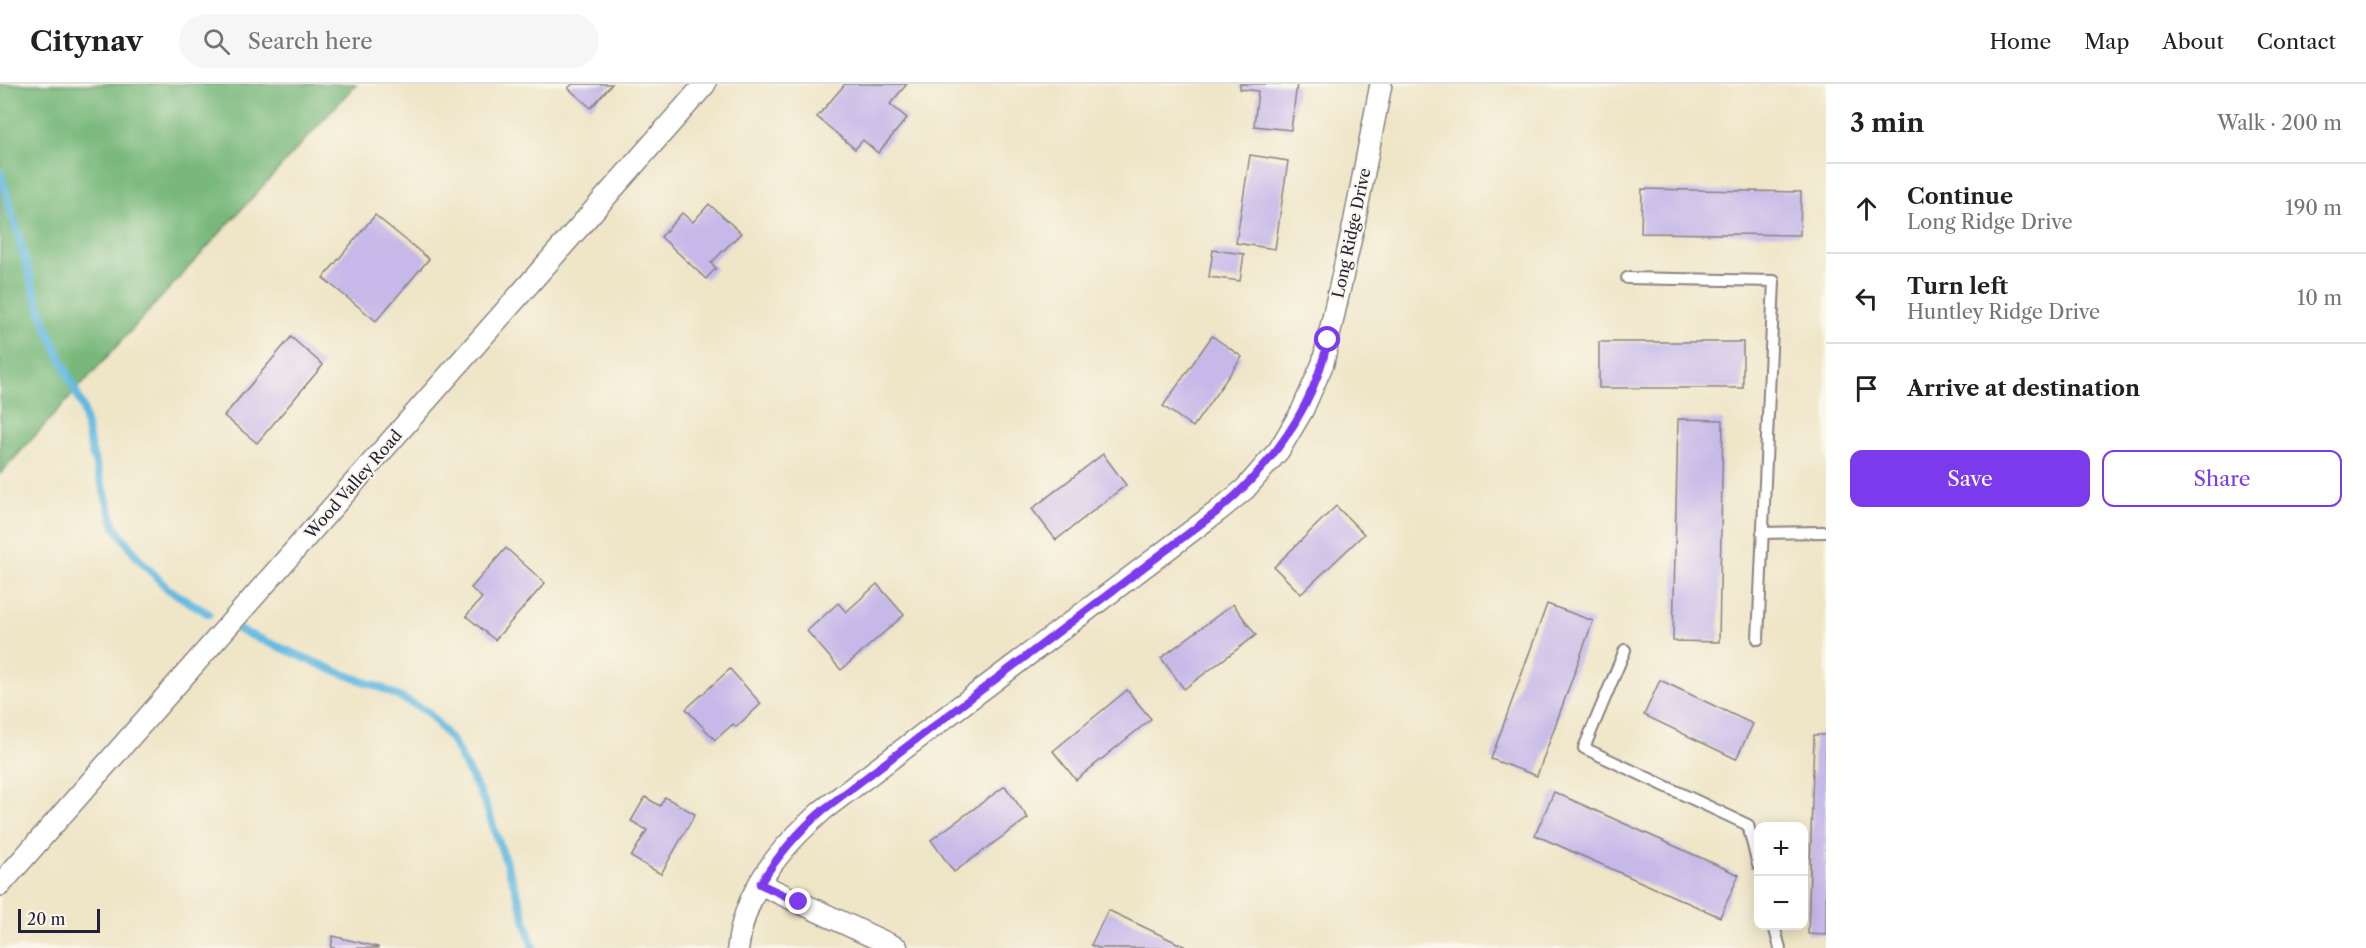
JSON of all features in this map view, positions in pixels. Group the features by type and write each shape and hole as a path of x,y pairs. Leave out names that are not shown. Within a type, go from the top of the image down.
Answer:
{"street":[{"name":"Wood Valley Road","path":"0,885 705,84"},
{"name":"Long Ridge Drive","path":"738,948 740,925 748,904 777,857 796,834 823,810 1218,511 1245,489 1279,450 1302,411 1323,363 1354,224 1381,84"},
{"path":"760,884 897,948"}],"lane":[{"path":"1627,279 1774,281 1758,639"},
{"path":"1762,533 1826,532"},
{"path":"1625,650 1584,748 1748,825 1754,849"},
{"path":"1775,930 1780,948"}],"green space":[{"path":"0,84 356,84 0,474"}],"building":[{"path":"573,84 612,84 591,108 568,88"},
{"path":"845,84 907,84 890,104 907,118 878,153 863,140 855,149 817,117"},
{"path":"1240,84 1297,84 1291,130 1254,126 1258,91 1240,89"},
{"path":"1250,155 1288,161 1275,249 1236,243"},
{"path":"1642,189 1801,192 1800,235 1641,233"},
{"path":"709,204 741,233 711,263 716,268 706,279 661,237 682,213 693,222"},
{"path":"375,215 429,259 376,321 323,278"},
{"path":"1213,250 1244,254 1240,281 1209,277"},
{"path":"1212,336 1242,357 1193,427 1163,406"},
{"path":"291,337 323,365 257,443 224,416"},
{"path":"1599,342 1743,342 1743,388 1599,388"},
{"path":"1678,419 1723,420 1719,642 1673,641"},
{"path":"1103,454 1126,485 1056,540 1032,509"},
{"path":"1336,506 1364,534 1301,594 1274,567"},
{"path":"506,548 545,583 495,640 466,616 482,598 471,588"},
{"path":"877,584 904,615 841,670 807,631 838,603 846,612"},
{"path":"1233,604 1256,635 1184,689 1161,658"},
{"path":"1547,604 1593,621 1537,776 1491,759"},
{"path":"730,669 761,704 736,727 733,724 715,740 686,709"},
{"path":"1660,680 1753,724 1736,759 1644,715"},
{"path":"1127,690 1151,719 1076,780 1053,751"},
{"path":"1814,735 1826,735 1826,935 1808,934"},
{"path":"1005,786 1028,818 954,872 931,840"},
{"path":"1554,792 1739,875 1720,917 1535,835"},
{"path":"645,797 660,806 665,797 695,814 661,874 631,857 647,830 631,821"},
{"path":"1108,910 1188,948 1098,948 1091,945"},
{"path":"333,936 378,947 378,948 331,948"}],"waterway":[{"path":"0,172 35,294 48,330 83,408 91,449 115,527 139,559 168,589 209,614"},
{"path":"239,630 384,689 428,712 453,742 485,803 520,902 533,948"}],"route":[{"path":"799,902 760,884 777,857 796,834 823,810 1245,489 1279,450 1302,411 1323,363 1328,340"}]}
